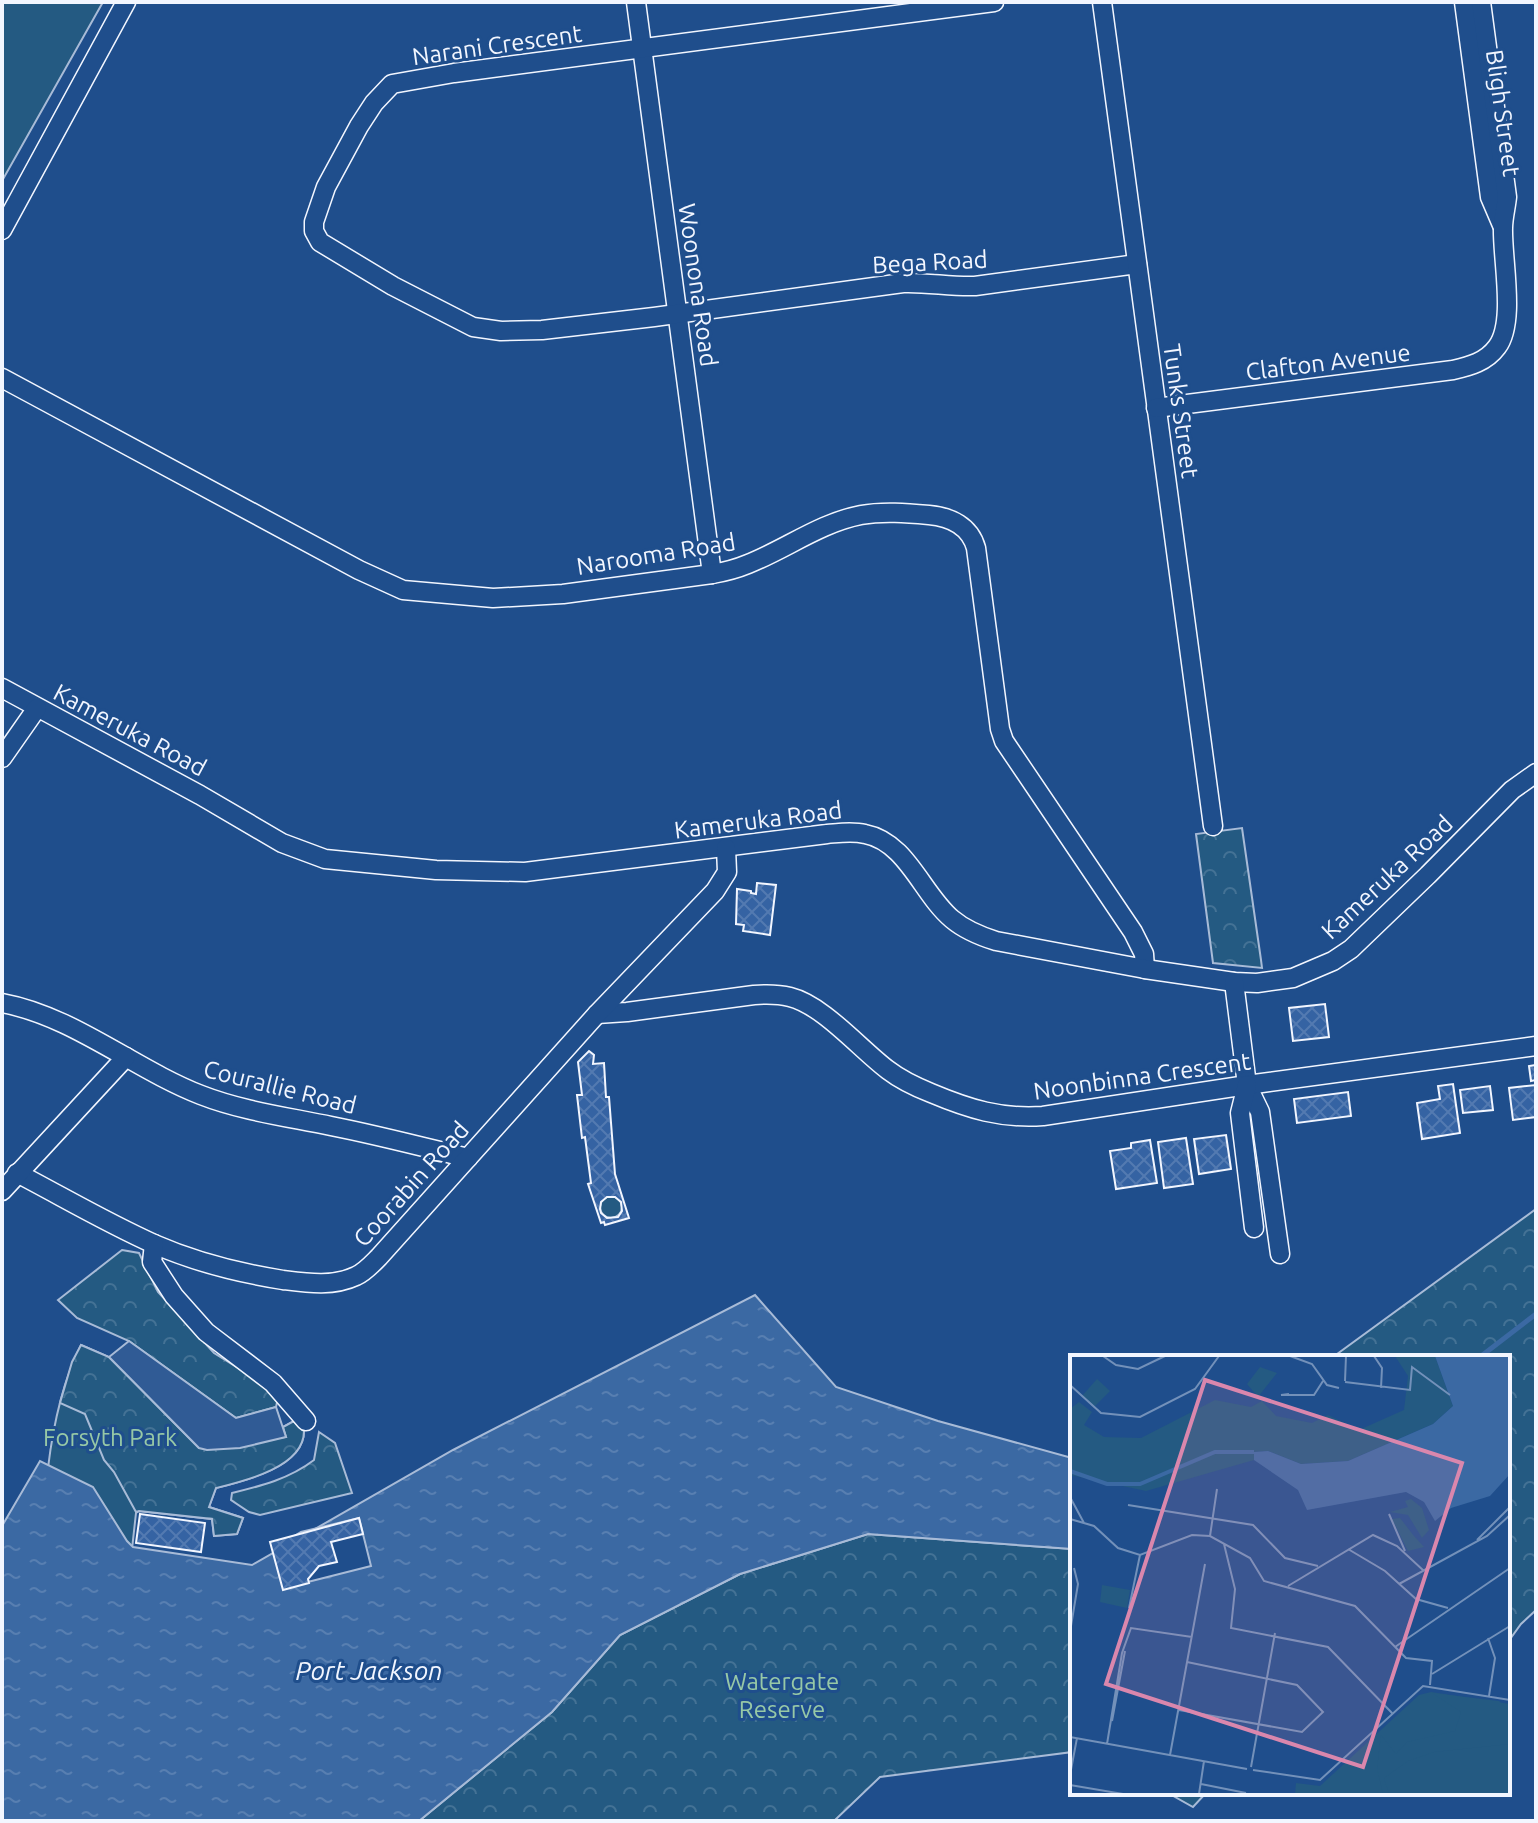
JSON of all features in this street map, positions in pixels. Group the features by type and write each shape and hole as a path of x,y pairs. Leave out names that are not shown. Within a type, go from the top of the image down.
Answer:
{"street":[{"path":"2,230 126,2"},
{"name":"Woonona Road","path":"636,2 712,574"},
{"name":"Narani Crescent","path":"677,313 542,330 501,331 473,327 393,286 320,242 314,231 314,222 326,187 359,126 374,103 392,84 454,73 994,2"},
{"name":"Tunks Street","path":"1102,2 1213,826"},
{"name":"Bligh Street","path":"1464,2 1490,197 1503,228"},
{"name":"Bligh Street","path":"1481,2 1507,197 1503,228 1507,291 1499,345"},
{"name":"Bega Road","path":"677,313 903,283 975,286 1137,264"},
{"name":"Clafton Avenue","path":"1156,408 1466,367 1489,356 1499,345"},
{"name":"Narooma Road","path":"2,378 403,590 493,598 563,594 712,574 750,563 825,527 863,515 927,515 949,519 972,536 976,548 1004,741 1133,932 1144,954 1145,969"},
{"name":"Kameruka Road","path":"2,688 282,843 325,859 436,870 525,872 827,834 865,834 880,839 892,848 939,907 951,919 979,936 1145,969 1234,982 1257,983 1293,978 1333,961 1351,949 1512,790 1536,773"},
{"path":"2,758 37,708"},
{"name":"Coorabin Road","path":"17,1173 154,1244 203,1262 265,1277 312,1283 355,1277 372,1264 597,1014 721,885 727,872 726,848"},
{"path":"1234,982 1247,1085 1260,1112 1280,1254"},
{"name":"Noonbinna Crescent","path":"597,1014 754,995 792,997 826,1017 888,1071 910,1084 978,1111 1020,1118 1536,1046"},
{"name":"Courallie Road","path":"2,1003 56,1020 177,1085 223,1103 468,1158"},
{"path":"2,1191 126,1057"},
{"path":"1247,1085 1240,1113 1254,1228"},
{"path":"154,1244 152,1262 174,1296 206,1332 273,1383 306,1421"}],"green space":[{"path":"2,2 103,2 2,181"},
{"path":"1242,828 1262,968 1213,963 1196,834"},
{"path":"611,1196 619,1199 622,1207 619,1215 611,1218 603,1215 600,1207 603,1199"},
{"path":"1536,1209 1536,1610 1510,1639 1510,1355 1336,1355"},
{"path":"122,1250 139,1253 158,1292 214,1353 264,1384 278,1398 276,1407 236,1418 129,1341 77,1318 58,1300"},
{"name":"Forsyth Park","path":"81,1345 109,1357 199,1448 286,1437 283,1427 294,1421 304,1431 301,1443 284,1463 256,1476 216,1488 209,1507 243,1518 237,1534 214,1536 212,1519 139,1511 136,1513 132,1549 48,1468 59,1405"},
{"name":"Forsyth Park","path":"81,1345 109,1357 199,1448 286,1437 283,1427 294,1421 304,1431 301,1443 284,1463 257,1476 216,1488 209,1507 243,1518 237,1534 214,1536 212,1519 136,1512 104,1460 85,1414 60,1403 72,1362"},
{"path":"319,1432 335,1443 352,1493 260,1515 231,1500 232,1493 285,1477 314,1460"},
{"name":"Watergate Reserve","path":"868,1534 1070,1549 1070,1752 880,1777 834,1821 419,1821 552,1712 620,1635 740,1574"},
{"path":"1172,1795 1204,1795 1193,1807"}],"shaded area":[{"path":"129,1341 236,1418 276,1407 286,1437 240,1448 199,1448 109,1357"}],"water":[{"name":"Port Jackson","path":"755,1295 836,1387 938,1421 1070,1457 1070,1549 868,1534 740,1574 620,1635 552,1712 419,1821 2,1821 2,1526 40,1461 93,1487 133,1547 252,1565 453,1450"}],"pier":[{"path":"359,1518 371,1566 284,1588 275,1548 301,1532"}],"building":[{"path":"757,883 776,885 770,935 743,931 744,925 736,924 737,889 756,894"},
{"path":"1325,1004 1329,1037 1293,1041 1289,1008"},
{"path":"589,1051 594,1055 593,1064 604,1063 615,1174 629,1218 605,1225 601,1223 588,1184 591,1183 577,1095 582,1095 578,1062","holes":["607,1197 615,1197 621,1202 622,1211 618,1217 607,1218 601,1213 601,1202"]},
{"path":"1536,1065 1536,1080 1531,1081 1529,1066"},
{"path":"1453,1084 1460,1133 1422,1139 1417,1103 1440,1099 1438,1086"},
{"path":"1536,1085 1536,1117 1513,1120 1509,1088"},
{"path":"1490,1086 1493,1110 1463,1113 1460,1090"},
{"path":"1348,1092 1351,1116 1297,1123 1294,1099"},
{"path":"1226,1135 1231,1169 1199,1174 1194,1139"},
{"path":"1186,1138 1193,1184 1164,1188 1158,1142"},
{"path":"1150,1140 1157,1183 1116,1189 1110,1151 1131,1148 1131,1143"},
{"path":"140,1514 205,1523 201,1552 136,1543"},
{"path":"359,1518 363,1534 331,1542 337,1562 319,1566 308,1579 309,1583 283,1590 270,1542"}],"waterway":[{"path":"1483,1355 1536,1314"}]}
